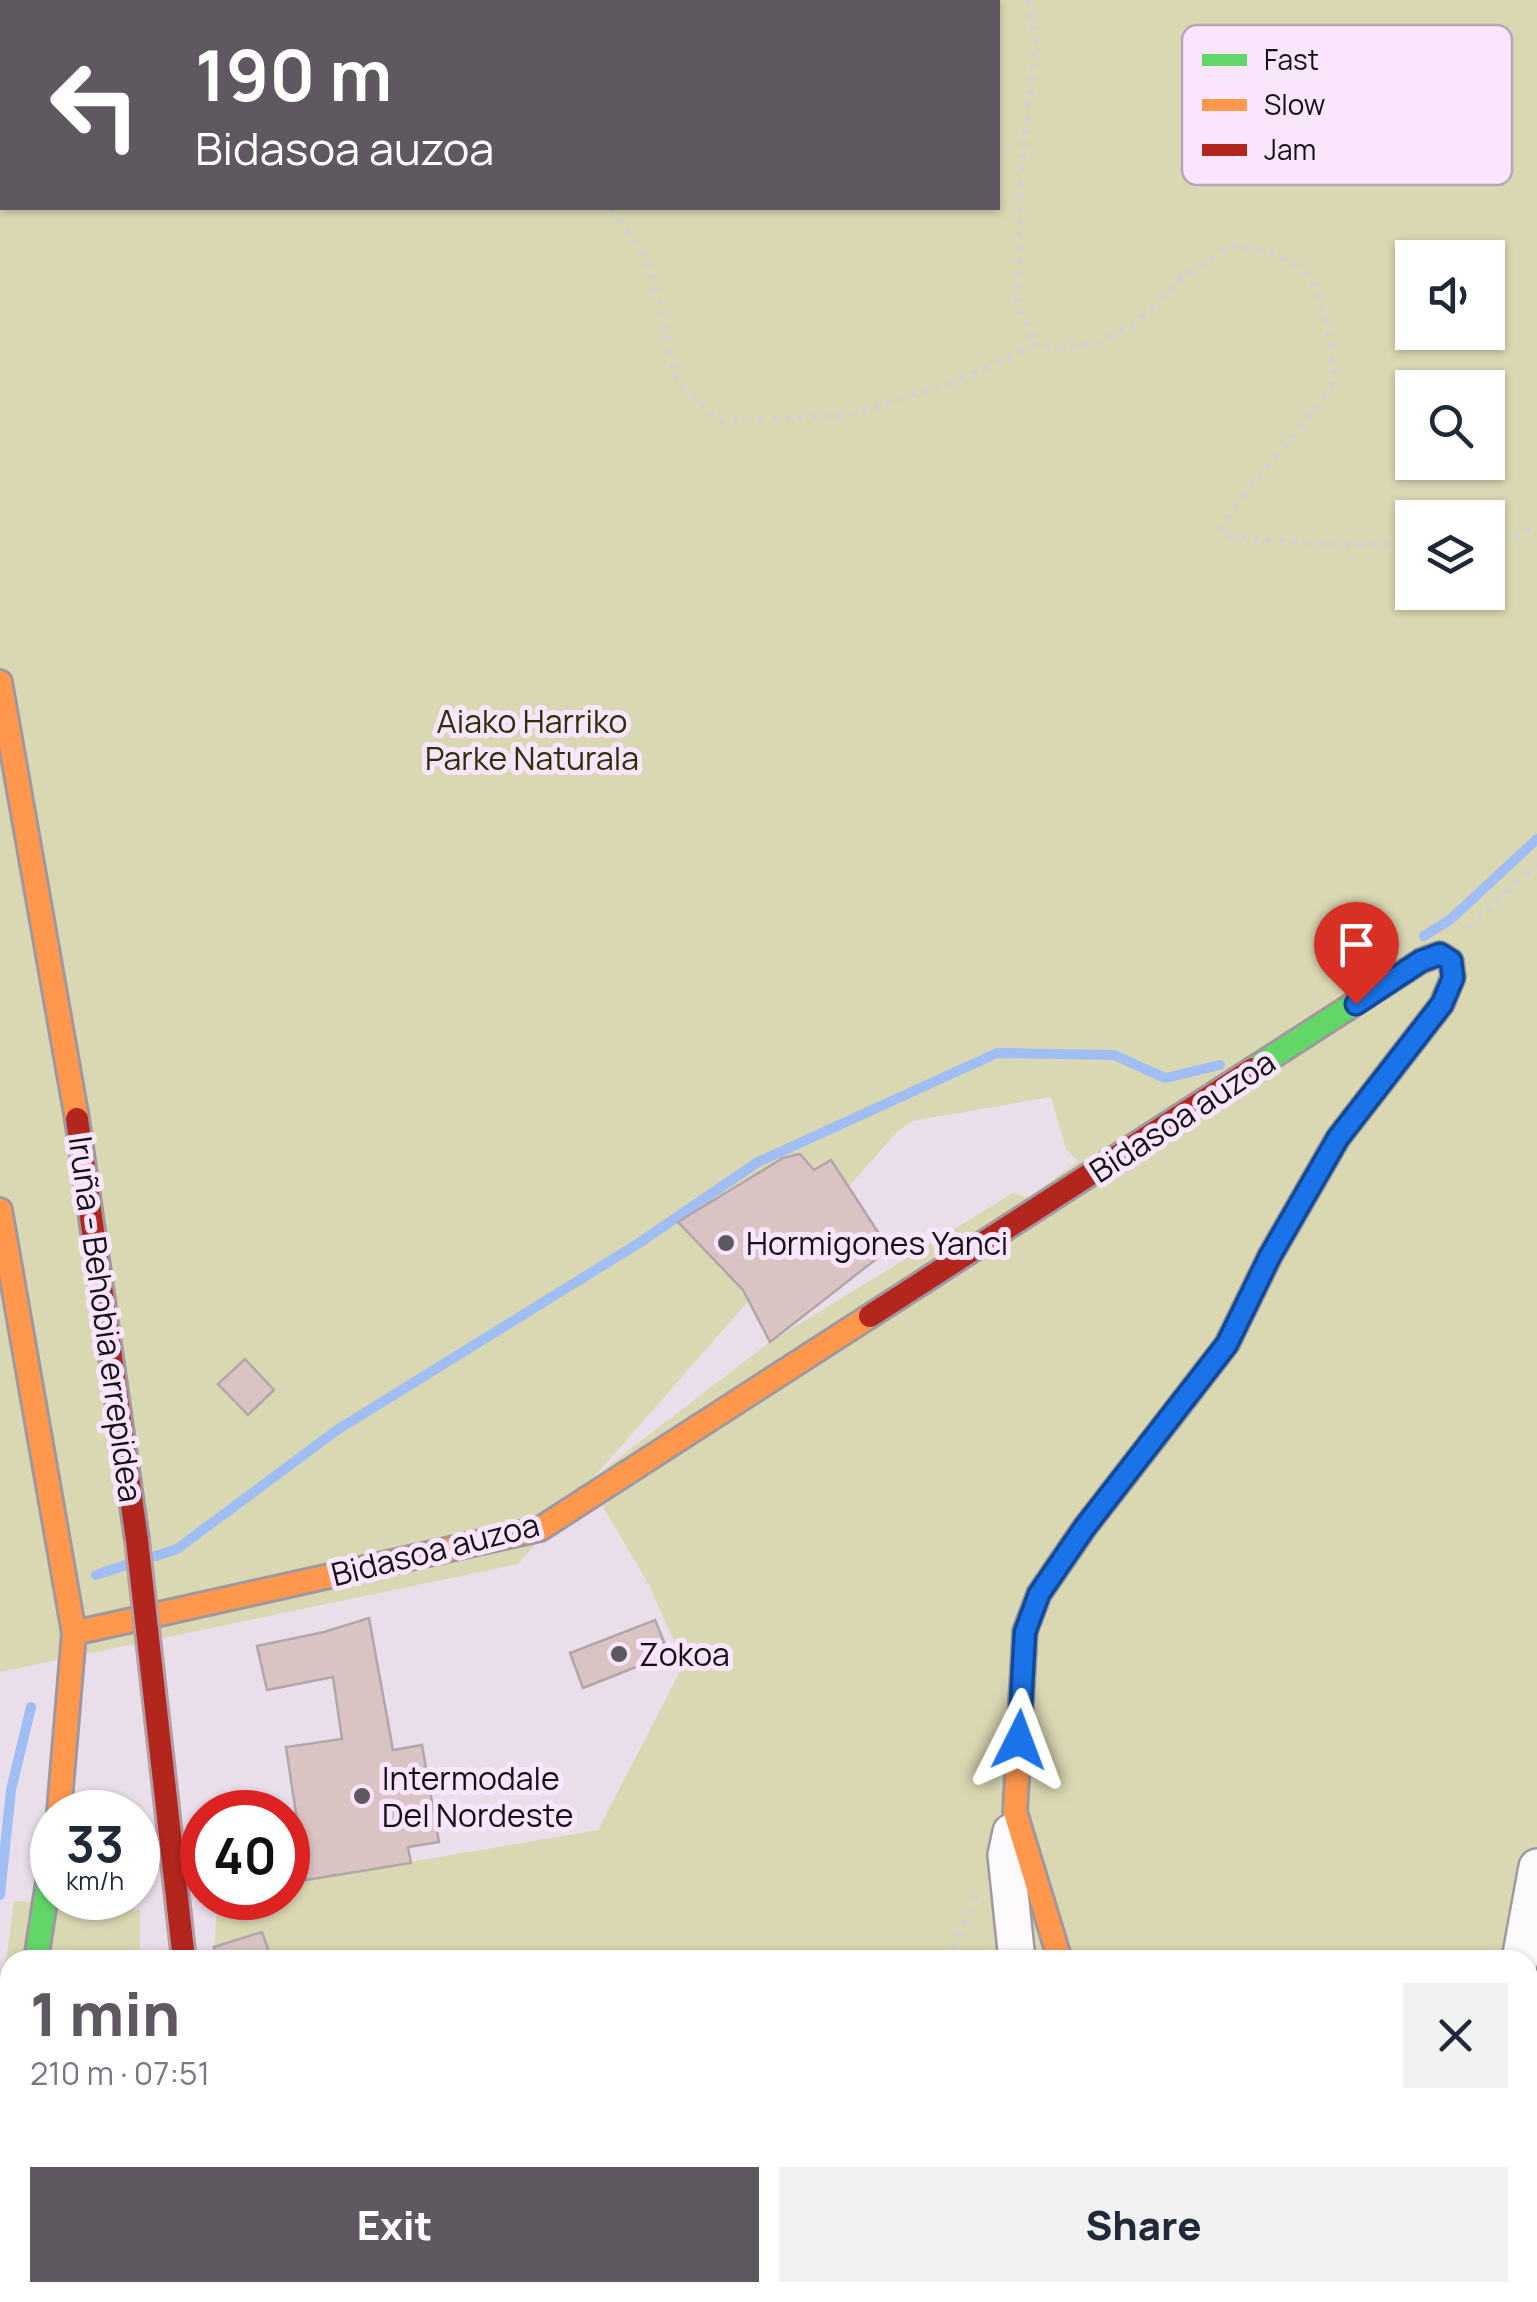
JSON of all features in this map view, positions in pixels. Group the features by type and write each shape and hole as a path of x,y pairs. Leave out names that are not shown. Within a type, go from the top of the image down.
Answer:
{"main road":[{"name":"Iruña - Behobia errepidea","path":"0,682 75,1106 137,1540 183,1950"},
{"name":"Bidasoa auzoa","path":"74,1634 540,1528 1421,961 1440,954"},
{"path":"1057,1950 1016,1812 1025,1632 1039,1594 1085,1527 1227,1344 1270,1256 1338,1138 1442,1004 1453,978 1451,961 1440,954"},
{"path":"0,1210 74,1634 61,1790"},
{"path":"38,1950 42,1920"}],"street":[{"path":"1016,1812 1006,1855 1016,1950"},
{"path":"1522,1950 1537,1867"}],"path":[{"path":"1028,0 1036,45 1021,169 1017,304 1036,345"},
{"path":"612,210 646,259 660,303 676,381 720,421 846,416 950,384 1036,345 1059,348 1095,344 1137,323 1176,282 1231,245 1268,251 1310,273 1323,300 1334,378 1307,422 1236,501 1223,527 1226,538 1350,546 1395,543"},
{"path":"1505,538 1537,525"},
{"path":"1440,954 1537,865"}],"green space":[{"name":"Aiako Harriko Parke Naturala","path":"1000,0 1537,0 1537,1950 214,1950 216,1920 310,1920 310,1879 598,1830 684,1664 649,1585 589,1483 518,1564 0,1672 0,210 1000,210","holes":["1051,1097 1066,1149 1078,1161 1029,1198 1013,1193 770,1342 594,1477 895,1134 912,1121"]},
{"path":"14,1901 30,1902 30,1920 140,1920 140,1950 8,1950"}],"building":[{"name":"Hormigones Yanci","path":"800,1154 814,1170 831,1160 889,1249 770,1342 743,1290 678,1222 783,1158"},
{"path":"245,1359 274,1390 248,1415 218,1384"},
{"name":"Intermodale Del Nordeste","path":"369,1618 393,1750 422,1745 439,1842 408,1847 411,1863 310,1879 310,1790 292,1790 286,1747 342,1739 333,1677 267,1690 257,1646"},
{"name":"Zokoa","path":"655,1620 669,1654 583,1688 570,1653"},
{"path":"262,1932 268,1950 214,1950"}],"waterway":[{"path":"1424,936 1451,919 1537,839"},
{"path":"156,1556 177,1549 337,1430 639,1243 758,1162 997,1053 1114,1055 1165,1078 1220,1065"},
{"path":"96,1575 126,1565"},
{"path":"0,1895 11,1790 31,1707"}],"traffic: fast":[{"path":"1176,1410 1227,1344 1270,1256 1338,1138 1442,1004 1453,977 1451,961 1440,954 1421,961 1253,1069"},
{"path":"38,1950 42,1920"}],"traffic: slow":[{"path":"0,682 77,1119"},
{"path":"0,1210 74,1633 61,1790"},
{"path":"74,1633 540,1529 870,1316"},
{"path":"1057,1950 1015,1812 1025,1631 1039,1594 1085,1527 1176,1410"}],"traffic: jam":[{"path":"870,1316 1253,1069"},
{"path":"77,1119 137,1540"},
{"path":"137,1540 183,1950"}],"place":[{"name":"Hormigones Yanci","path":"726,1243"},
{"name":"Zokoa","path":"619,1654"},
{"name":"Intermodale Del Nordeste","path":"362,1796"}],"route":[{"path":"1019,1740 1025,1632 1039,1594 1085,1527 1227,1344 1270,1256 1338,1138 1442,1004 1453,978 1451,961 1440,954 1421,961 1356,1004"}]}
